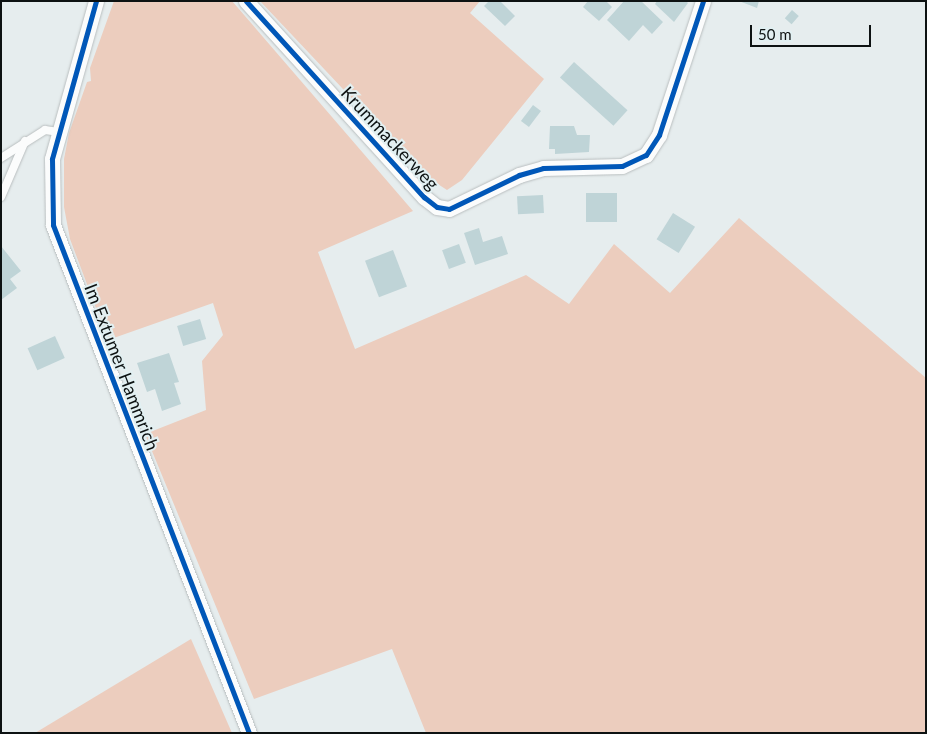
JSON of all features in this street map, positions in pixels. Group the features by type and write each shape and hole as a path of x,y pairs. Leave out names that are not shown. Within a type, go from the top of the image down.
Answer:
{"street":[{"name":"Im Extumer Hammrich","path":"96,1 52,159 53,226 249,733"},
{"name":"Krummackerweg","path":"246,1 424,197 437,207 449,209 519,175 543,168 622,166 646,155 659,135 703,1"}],"lane":[{"path":"1,158 45,130 60,132"},
{"path":"1,197 25,141"}],"shaded area":[{"path":"114,1 232,1 413,211 318,252 355,349 526,275 569,304 614,244 670,293 739,218 926,378 926,733 426,733 392,649 254,699 145,434 206,410 202,361 223,335 213,303 108,340 70,239 64,207 64,159 69,133 87,82 91,81 90,68"},
{"path":"260,1 480,1 470,13 544,79 462,180 447,190 424,175"},
{"path":"191,639 232,733 35,733"}],"building":[{"path":"489,1 500,1 515,16 505,26 484,6"},
{"path":"588,1 606,1 612,7 599,21 583,7"},
{"path":"624,1 641,1 663,22 652,34 643,25 629,41 607,20"},
{"path":"657,1 686,1 688,3 674,22 655,4"},
{"path":"739,1 759,1 757,8"},
{"path":"792,10 799,16 792,24 785,18"},
{"path":"574,62 628,110 613,126 560,78"},
{"path":"533,105 541,111 529,127 521,121"},
{"path":"550,126 574,126 577,135 590,135 589,152 555,154 555,149 549,149"},
{"path":"586,193 617,193 617,222 586,222"},
{"path":"543,195 544,213 518,214 517,196"},
{"path":"673,213 695,227 679,253 657,239"},
{"path":"479,228 483,242 502,236 508,254 475,265 464,233"},
{"path":"459,244 466,263 449,269 442,250"},
{"path":"1,246 21,271 10,279 17,288 1,300"},
{"path":"393,250 407,286 379,297 365,261"},
{"path":"200,319 206,339 183,346 177,326"},
{"path":"55,336 65,358 37,370 28,348"},
{"path":"169,353 179,382 174,383 181,404 162,411 155,389 147,392 137,363"}],"cycle path":[{"path":"96,1 52,159 53,225 249,733"},
{"path":"246,1 424,197 437,207 449,209 519,175 543,168 622,166 646,155 659,135 703,1"}]}
